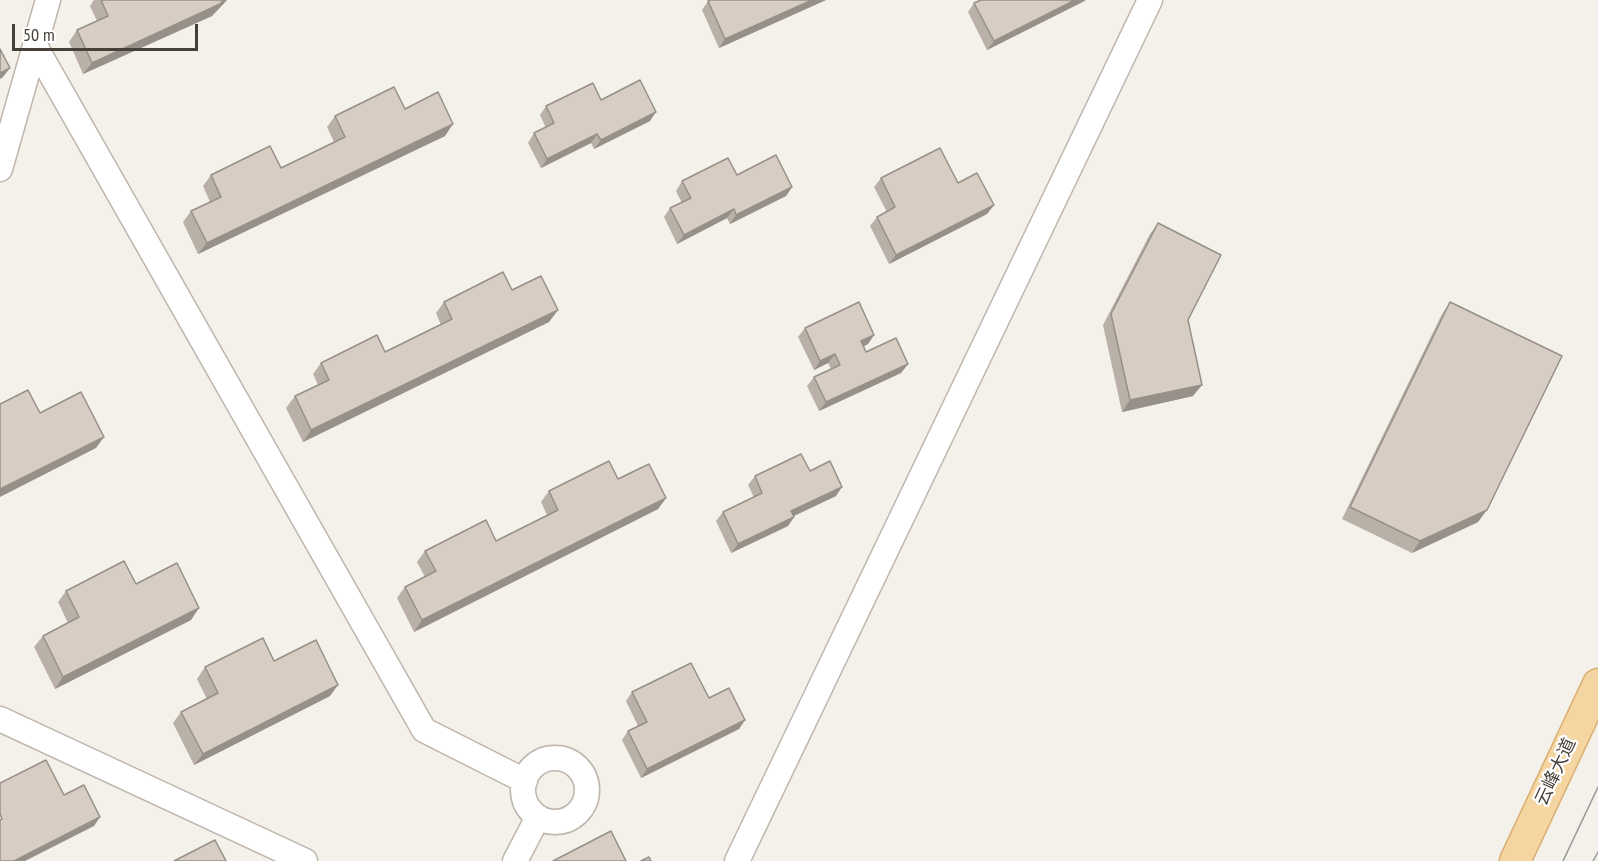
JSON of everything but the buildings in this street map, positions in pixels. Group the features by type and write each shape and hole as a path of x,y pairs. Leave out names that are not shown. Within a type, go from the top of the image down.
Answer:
{"main road":[{"name":"云峰大道","path":"1515,861 1598,684"}],"street":[{"path":"737,861 1150,0"},
{"path":"0,169 35,46 43,1"},
{"path":"35,46 424,730 525,781"},
{"path":"0,718 305,861"},
{"path":"553,758 563,759 580,770 588,789 586,800 581,809 572,817 561,821 549,821 538,817 529,808 524,797 525,781 534,766 553,758"},
{"path":"515,861 538,817"}],"tram line":[{"path":"1563,861 1598,787"},
{"path":"1593,861 1598,852"}]}
